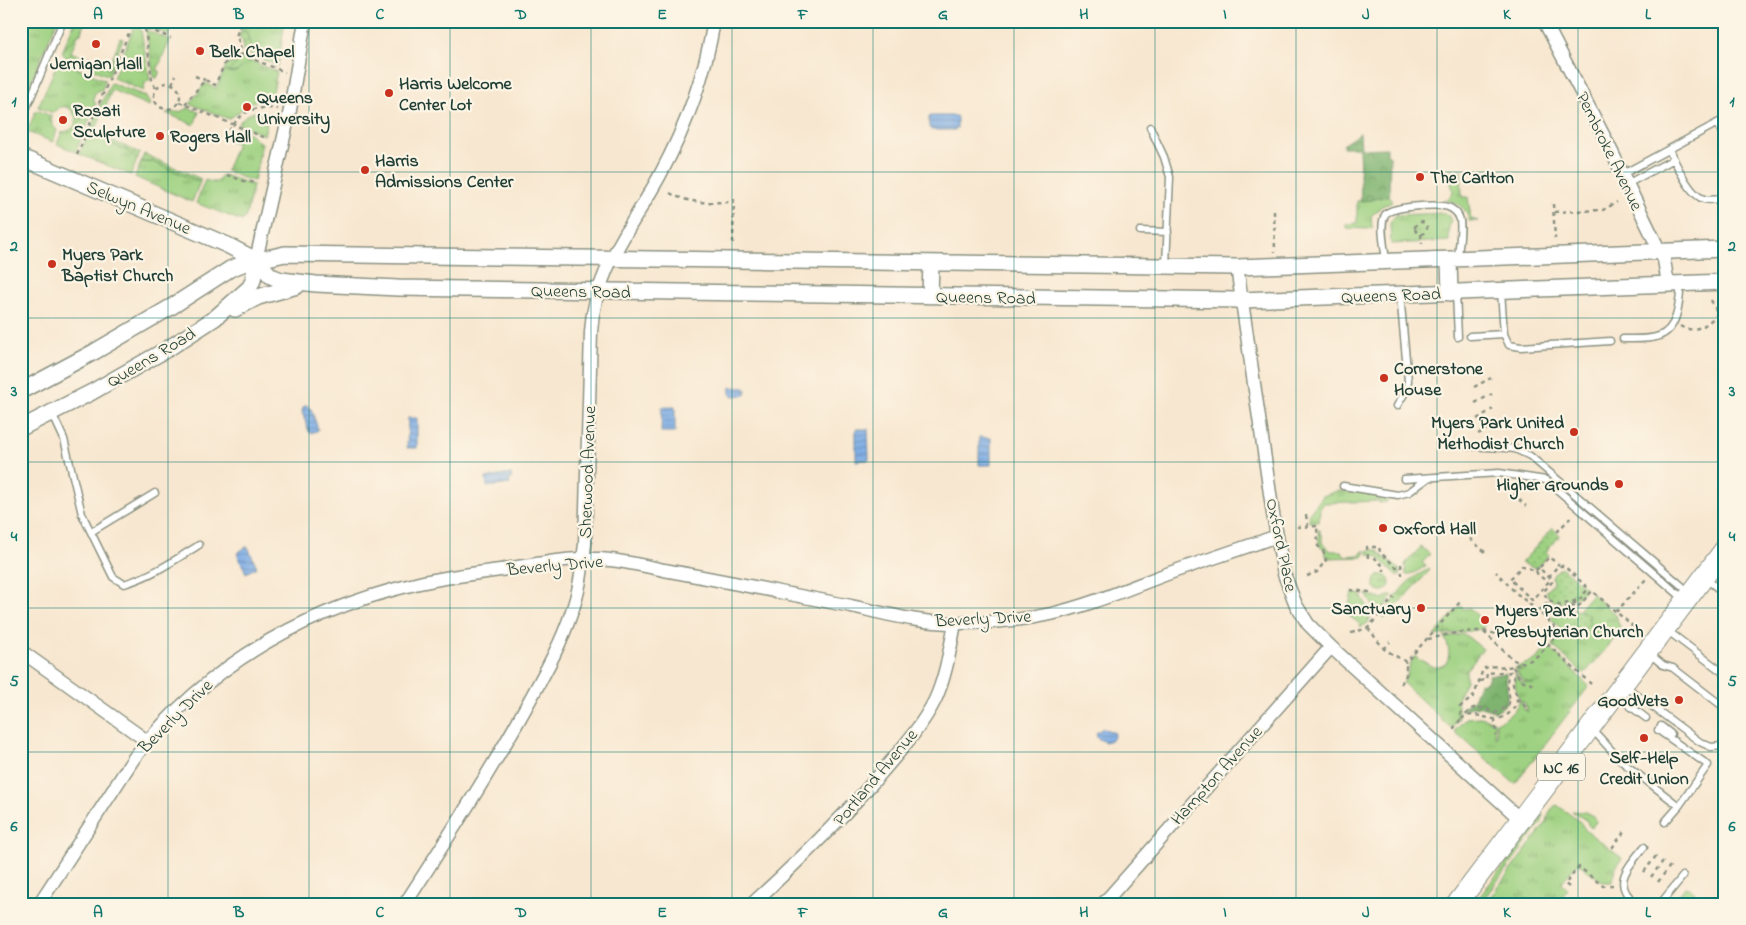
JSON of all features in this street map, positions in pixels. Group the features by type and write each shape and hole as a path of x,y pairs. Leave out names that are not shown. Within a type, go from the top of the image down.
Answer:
{"main road":[{"name":"NC 16","path":"1457,904 1725,550"}],"street":[{"path":"256,260 290,110 304,21"},
{"name":"Sherwood Avenue","path":"404,904 471,800 516,724 560,640 573,610 584,559 593,310 603,275 661,173 682,129 702,73 714,21"},
{"name":"Pembroke Avenue","path":"1544,21 1625,179 1674,284"},
{"name":"Selwyn Avenue","path":"21,156 215,240 256,260"},
{"name":"Queens Road","path":"21,390 94,352 171,307 230,269 270,256 292,254 1237,267 1725,249"},
{"path":"1453,293 1454,259"},
{"name":"Queens Road","path":"256,260 271,276 286,281 316,284 398,288 598,292 1241,300 1725,282"},
{"name":"Queens Road","path":"21,428 52,414 147,361 215,318 250,287 256,260"},
{"path":"930,296 931,263"},
{"name":"Oxford Place","path":"1237,267 1277,536 1287,585 1296,605 1308,624 1331,647 1521,820"},
{"path":"215,318 258,297 286,289 316,284"},
{"name":"Beverly Drive","path":"39,904 120,778 147,742 188,700 225,668 262,644 311,618 365,598 416,584 464,575 584,559 612,560 917,620 955,623 1052,614 1106,597 1277,536"},
{"name":"Portland Avenue","path":"752,904 834,826 911,737 934,702 940,688 949,656 955,623"},
{"name":"Hampton Avenue","path":"1103,904 1331,647"},
{"path":"21,651 147,742"}],"lane":[{"path":"21,121 63,21"},
{"path":"1625,179 1669,150 1725,118"},
{"path":"1717,123 1725,136"},
{"path":"1150,127 1164,157 1170,177 1166,267"},
{"path":"1669,150 1691,190 1707,200 1725,198"},
{"path":"1625,179 1674,159"},
{"path":"1386,262 1382,234 1384,217 1387,212 1404,208 1439,206 1448,207 1455,211 1461,223 1454,259"},
{"path":"1140,231 1168,232"},
{"path":"1623,340 1659,336 1665,333 1677,314 1674,284"},
{"path":"1501,291 1504,334 1509,345 1521,347 1610,341"},
{"path":"1453,293 1458,337"},
{"path":"1397,406 1406,391 1408,381 1400,294"},
{"path":"1470,336 1504,334"},
{"path":"52,414 64,439 82,514 114,577 124,584 161,569 199,545"},
{"path":"1467,446 1515,449 1530,456 1688,597"},
{"path":"1404,479 1499,473 1546,480 1652,572 1688,597"},
{"path":"1343,486 1398,495 1408,492 1429,478"},
{"path":"91,532 155,493"},
{"path":"1704,577 1725,594"},
{"path":"1665,629 1725,674"},
{"path":"1647,652 1663,665 1674,668 1725,708"},
{"path":"1619,689 1632,708 1647,716"},
{"path":"1619,689 1700,742 1711,747 1722,746 1725,742"},
{"path":"1591,728 1622,761 1679,806"},
{"path":"1660,728 1708,765 1679,806 1665,822"},
{"path":"1637,904 1626,894 1623,879 1627,869 1644,847"},
{"path":"1660,904 1668,897 1683,876"}],"path":[{"path":"144,21 152,80 156,89"},
{"path":"144,27 157,21"},
{"path":"195,76 216,85 225,63 233,61 240,54 240,44 236,36 242,21"},
{"path":"78,155 133,22 171,38"},
{"path":"121,36 126,39"},
{"path":"240,54 295,76"},
{"path":"86,69 90,60"},
{"path":"172,84 176,75"},
{"path":"185,104 205,80"},
{"path":"164,83 172,84 179,90 179,102 167,110 158,107 153,95 156,89 164,83"},
{"path":"179,102 266,138"},
{"path":"226,138 233,124 244,114 258,108 290,110"},
{"path":"97,109 103,112"},
{"path":"227,175 244,182 256,184"},
{"path":"670,193 684,201 734,202"},
{"path":"733,243 734,195"},
{"path":"1554,212 1603,210 1617,202"},
{"path":"1553,204 1555,239"},
{"path":"1274,211 1276,258"},
{"path":"1420,217 1420,222"},
{"path":"1417,222 1420,222 1424,222 1427,228 1425,234 1418,235 1415,228 1417,222"},
{"path":"1421,234 1422,244"},
{"path":"1711,300 1725,328"},
{"path":"1683,329 1703,326 1718,314"},
{"path":"1474,387 1491,378"},
{"path":"1475,403 1492,394"},
{"path":"1477,419 1493,409"},
{"path":"1478,434 1494,425"},
{"path":"1513,494 1526,506"},
{"path":"1306,515 1308,526"},
{"path":"1557,532 1571,517"},
{"path":"1297,527 1318,526 1318,546 1323,550 1326,560 1317,572 1307,576"},
{"path":"1458,528 1485,552"},
{"path":"1368,558 1367,547 1379,547 1380,552 1396,567 1401,565 1402,575"},
{"path":"1536,571 1549,557 1559,565 1564,566 1587,586 1587,590 1571,606 1560,609 1554,608 1546,618"},
{"path":"1374,558 1384,567 1384,571"},
{"path":"1548,582 1538,575 1536,571 1522,566 1510,579 1532,600 1548,582 1550,575 1559,565"},
{"path":"1539,568 1552,582 1544,591 1544,594 1550,600 1560,605 1578,600"},
{"path":"1461,719 1460,707 1474,695 1481,671 1485,668 1510,668 1533,659 1559,632 1496,572"},
{"path":"1616,612 1652,572"},
{"path":"1350,590 1369,592 1372,590"},
{"path":"1571,606 1577,608 1592,591 1635,628"},
{"path":"1351,633 1368,628 1394,597"},
{"path":"1539,612 1550,600"},
{"path":"1401,684 1406,675 1406,662 1461,601"},
{"path":"1368,628 1384,649 1406,662"},
{"path":"1427,640 1457,634 1484,632 1498,635 1492,639"},
{"path":"1484,632 1511,658 1521,663"},
{"path":"1384,649 1390,642"},
{"path":"1548,644 1591,684"},
{"path":"1479,681 1486,680 1487,673 1502,672 1504,667"},
{"path":"1510,668 1522,681 1534,685"},
{"path":"1466,716 1469,710 1477,707 1495,713 1507,706 1511,698 1507,684 1510,668"},
{"path":"1453,729 1466,716 1480,715 1495,719 1508,714 1514,708 1517,698 1513,684 1514,678 1510,668"},
{"path":"1511,698 1517,698 1528,711"},
{"path":"1495,713 1496,736"},
{"path":"1612,848 1624,832"},
{"path":"1644,872 1656,856"},
{"path":"1651,877 1663,861"},
{"path":"1658,882 1670,866"},
{"path":"1569,887 1565,884 1579,867 1603,886 1615,884"}],"green space":[{"path":"21,21 57,21 21,105"},
{"path":"75,21 85,23 71,52 85,58 82,67 68,61 62,52"},
{"path":"166,21 174,21 168,35 146,26 158,22 162,24"},
{"path":"245,21 285,21 278,66 253,55 247,34 242,28"},
{"path":"136,26 141,30 150,80 145,83 143,91 113,78"},
{"path":"242,28 247,34 253,55 243,51 243,42 239,36"},
{"path":"146,30 170,40 157,70 160,71 157,78 154,78"},
{"path":"120,38 123,39 109,76 90,68 91,61 109,68"},
{"path":"241,57 251,61 236,72 224,71 226,65 236,62"},
{"path":"59,60 105,80 102,90 97,91 94,95 96,104 76,152 57,144 62,132 70,130 75,125 76,120 70,109 65,107 59,108 53,113 38,107"},
{"path":"251,61 277,72 271,101 257,100 252,102 229,119 190,104 205,83 216,88 224,71 233,73"},
{"path":"111,83 145,96 150,104 149,106 112,90 104,110 99,108"},
{"path":"189,108 199,112 194,125 166,113 179,112"},
{"path":"36,110 51,116 52,125 57,130 53,142 27,132"},
{"path":"98,112 102,114 94,135 130,152 137,160 131,175 79,154"},
{"path":"254,112 269,114 264,135 238,124 245,116"},
{"path":"236,128 251,134 262,143 254,181 226,171 237,144 231,141"},
{"path":"94,133 140,153 137,160 129,152 94,135"},
{"path":"1360,133 1361,149 1387,148 1387,154 1390,156 1389,195 1361,201 1359,147 1343,147 1344,144"},
{"path":"144,154 201,179 200,182 153,162 141,162"},
{"path":"141,162 153,162 200,182 192,202 135,177"},
{"path":"1450,170 1461,170 1462,197 1468,197 1471,219 1478,221 1469,221 1466,212 1460,206 1443,200 1448,199 1453,192"},
{"path":"223,175 253,185 246,216 242,221 196,203 205,180 217,182"},
{"path":"1389,195 1393,202 1382,206 1371,216 1372,228 1346,228 1346,224 1357,223 1357,201 1371,200"},
{"path":"1445,213 1451,221 1449,241 1391,244 1390,222 1396,215"},
{"path":"1337,491 1374,495 1387,498 1387,502 1324,503 1320,507 1319,522 1309,522 1308,515 1323,496"},
{"path":"1553,528 1560,535 1546,552 1549,555 1536,568 1521,563"},
{"path":"1318,530 1320,530 1320,535 1322,535 1322,543 1331,551 1341,551 1346,556 1359,555 1365,550 1365,554 1363,557 1327,558 1324,549 1319,545"},
{"path":"1421,547 1430,554 1422,563 1426,566 1406,575 1405,564"},
{"path":"1368,550 1378,550 1379,553 1399,569 1400,575 1396,575 1378,557 1368,554"},
{"path":"1561,567 1586,588 1578,597 1563,602 1555,602 1545,592 1553,583 1552,576"},
{"path":"1429,569 1385,619 1383,615 1402,588 1413,578"},
{"path":"1379,575 1385,575 1390,580 1388,589 1379,591 1374,586 1374,580"},
{"path":"1352,593 1360,594 1372,614 1368,623 1361,627 1347,612"},
{"path":"1366,594 1382,599 1392,595 1392,597 1382,611 1377,612"},
{"path":"1592,594 1616,615 1620,628 1616,637 1585,673 1582,673 1552,645"},
{"path":"1460,606 1464,609 1470,608 1485,624 1482,629 1434,636"},
{"path":"1568,609 1582,611 1589,616 1589,625 1584,628 1582,636 1578,640 1570,637 1551,619 1556,611"},
{"path":"1464,634 1483,649 1466,670 1466,681 1457,699 1459,718 1451,728 1403,683 1415,656 1419,660 1433,666 1442,666 1446,663 1449,655 1448,645 1444,637"},
{"path":"1549,647 1589,686 1515,784 1454,731 1466,718 1480,717 1494,721 1495,737 1497,736 1496,722 1510,714 1519,701 1522,702 1524,709 1528,712 1523,701 1519,699 1515,685 1515,672 1521,682 1534,684 1522,680 1515,668 1535,660"},
{"path":"1506,673 1508,695 1507,700 1500,709 1494,711 1478,706 1462,709 1473,700 1479,684 1487,682 1489,675"},
{"path":"1557,805 1583,824 1585,830 1622,858 1615,869 1612,882 1603,882 1578,863 1561,883 1568,889 1556,904 1485,904 1547,822 1551,810"},
{"path":"1572,811 1585,812 1595,817 1596,822 1591,828 1587,821"},
{"path":"1543,814 1542,822 1480,904 1474,904"},
{"path":"1685,887 1695,893 1691,904 1672,904"}],"water":[{"path":"956,116 957,128 955,130 931,130 929,127 929,117"},
{"path":"730,388 745,388 746,395 732,396"},
{"path":"307,405 311,409 318,429 311,433 302,412 303,407"},
{"path":"662,407 675,407 675,432 661,432"},
{"path":"408,418 417,418 417,448 407,448"},
{"path":"856,429 868,429 869,460 856,461"},
{"path":"979,437 991,438 991,465 979,465"},
{"path":"511,474 510,484 487,487 486,478"},
{"path":"248,547 257,567 246,573 237,553"},
{"path":"1103,728 1115,733 1113,739 1105,742 1097,738 1096,733"}],"place":[{"name":"Jernigan Hall","path":"96,44"},
{"name":"Belk Chapel","path":"200,51"},
{"name":"Harris Welcome Center Lot","path":"389,93"},
{"name":"Queens University","path":"247,107"},
{"name":"Rosati Sculpture","path":"63,120"},
{"name":"Rogers Hall","path":"160,136"},
{"name":"Harris Admissions Center","path":"365,170"},
{"name":"The Carlton","path":"1420,177"},
{"name":"Myers Park Baptist Church","path":"52,264"},
{"name":"Cornerstone House","path":"1384,378"},
{"name":"Myers Park United Methodist Church","path":"1574,432"},
{"name":"Higher Grounds","path":"1619,484"},
{"name":"Oxford Hall","path":"1383,528"},
{"name":"Sanctuary","path":"1421,608"},
{"name":"Myers Park Presbyterian Church","path":"1485,620"},
{"name":"GoodVets","path":"1679,700"},
{"name":"Self-Help Credit Union","path":"1644,738"}]}
